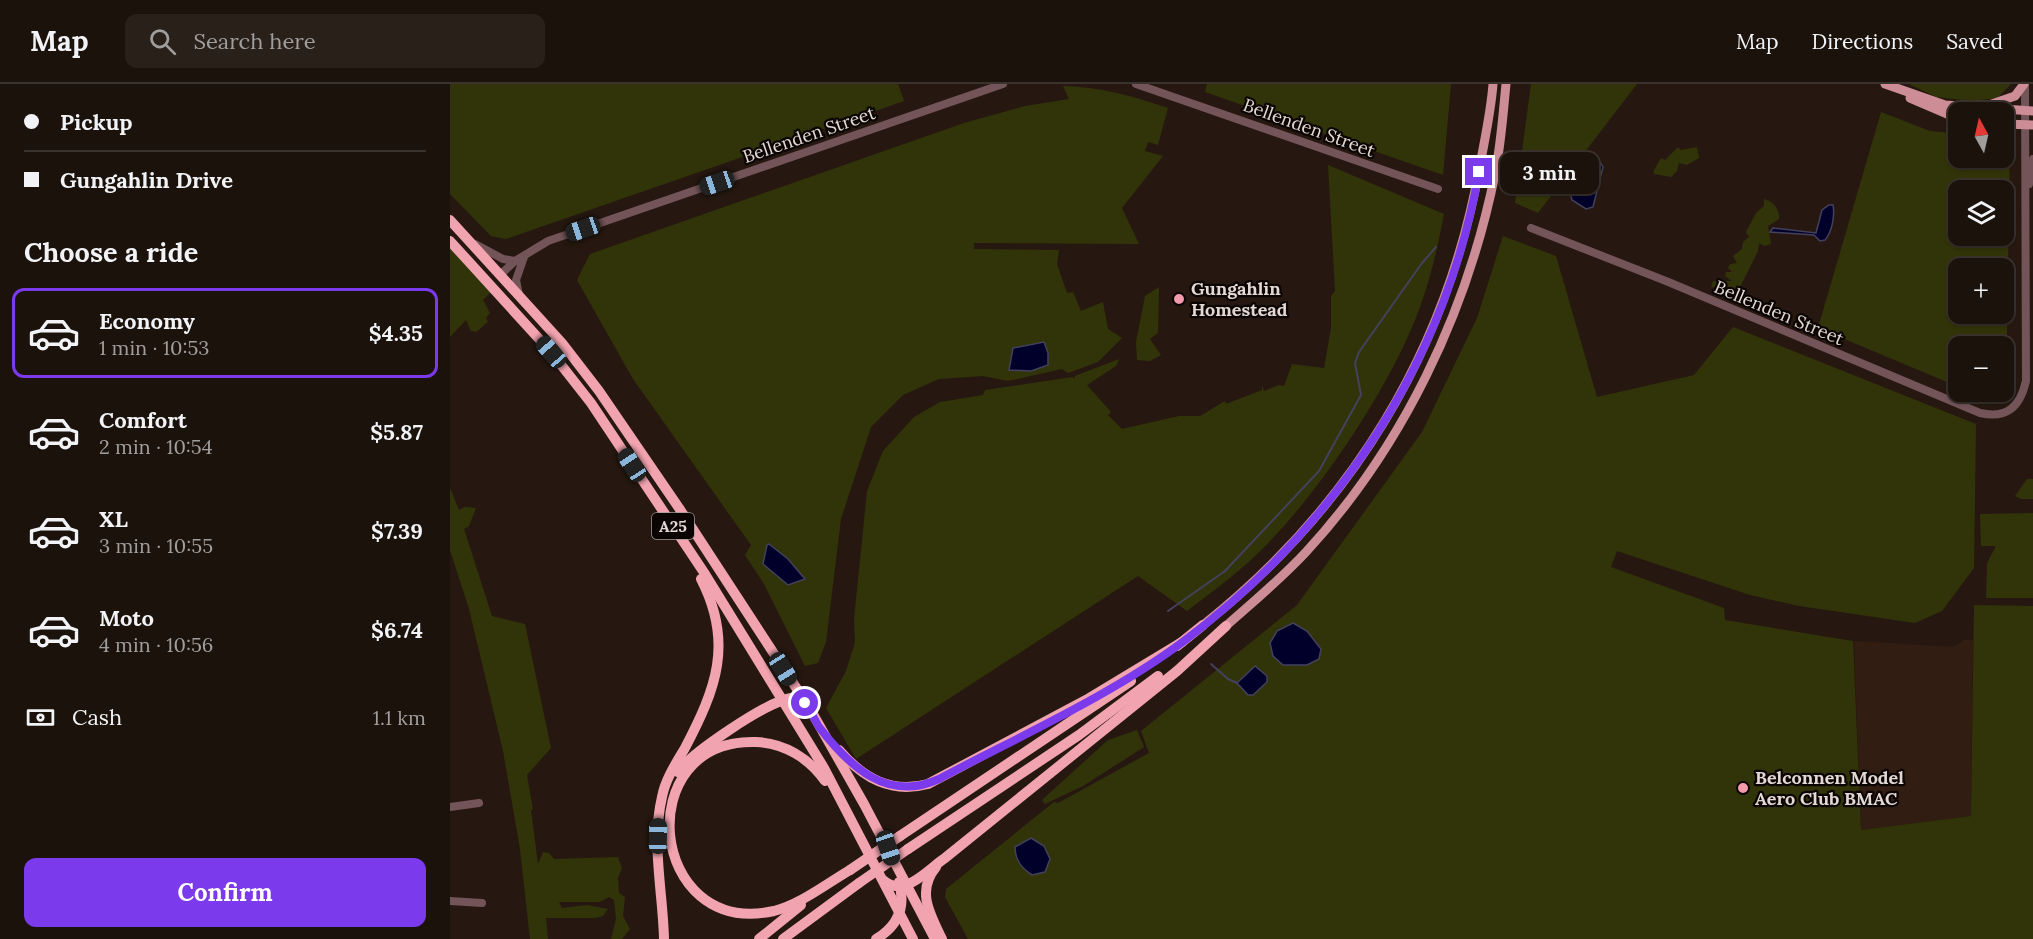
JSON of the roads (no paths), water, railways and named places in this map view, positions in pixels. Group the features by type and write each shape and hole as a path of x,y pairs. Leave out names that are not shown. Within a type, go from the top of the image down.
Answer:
{"highway":[{"name":"A25","path":"450,220 562,343 599,391 679,508 820,727 888,848 904,886"},
{"name":"A25","path":"450,241 510,305 591,403 641,478 784,699 866,847 913,939"},
{"path":"479,272 500,276 501,286 510,305"},
{"path":"641,478 703,582 718,635 717,668 712,692 667,782 659,809 658,836 664,939"},
{"path":"759,939 850,870 1118,691 1203,625"},
{"path":"783,939 908,849 1118,708 1226,626"},
{"path":"883,880 890,886 904,886 945,858 1177,671 1226,626"},
{"path":"820,727 855,768 867,777 893,786 922,785 946,776 1086,700 1182,642"},
{"path":"659,809 676,775 691,757 721,736 784,699 799,699 806,705"},
{"path":"850,870 779,909 747,913 718,905 692,887 673,856 668,823 675,793 690,770 714,752 742,743 776,745 799,755 818,771 851,829 866,847"},
{"path":"942,939 927,909 925,893 930,875 945,858"},
{"path":"876,939 892,928 900,912 904,886"},
{"path":"904,886 935,939"}],"main road":[{"path":"1203,625 1249,589 1310,525 1371,444 1404,389 1434,326 1459,258 1475,194 1493,84"},
{"path":"1226,626 1276,582 1323,531 1387,446 1424,382 1459,300 1484,219 1502,130 1506,84"},
{"path":"1884,84 1948,105"},
{"path":"2000,102 2015,96 2024,84"},
{"path":"1901,91 1921,105 1948,115"}],"street":[{"name":"Bellenden Street","path":"500,276 515,261 549,241 1003,84"},
{"name":"Bellenden Street","path":"1136,84 1438,189"},
{"path":"2024,84 2028,111 2026,204"},
{"path":"2026,204 2033,159"},
{"name":"Bellenden Street","path":"1532,228 1666,281 1980,413 1994,416 2015,408 2022,396 2025,381 2026,204"},
{"path":"468,240 503,259 515,261"},
{"name":"Bellenden Street","path":"500,276 525,256"},
{"path":"519,297 516,280 525,256"},
{"path":"450,807 479,803"},
{"path":"450,901 482,903"}],"water":[{"path":"1598,158 1603,167 1593,207 1586,209 1572,200 1570,192 1589,163"},
{"path":"1833,205 1833,219 1825,240 1820,241 1814,235 1770,232 1773,228 1816,233 1822,210"},
{"path":"1044,342 1048,353 1048,365 1031,371 1009,370 1013,348"},
{"path":"769,544 788,559 805,579 788,585 763,564"},
{"path":"1293,623 1307,631 1321,649 1319,659 1307,665 1283,665 1273,656 1270,643 1277,631"},
{"path":"1255,666 1267,676 1267,682 1253,695 1248,695 1237,683"},
{"path":"1031,838 1044,846 1050,859 1045,872 1032,875 1019,863 1015,847"}],"waterway":[{"path":"1168,611 1225,571 1319,471 1361,395 1355,363 1359,352 1422,263 1436,247"},
{"path":"1211,664 1228,679 1237,683"}],"place":[{"name":"Gungahlin Homestead","path":"1179,299"},
{"name":"Belconnen Model Aero Club BMAC","path":"1743,788"}]}
